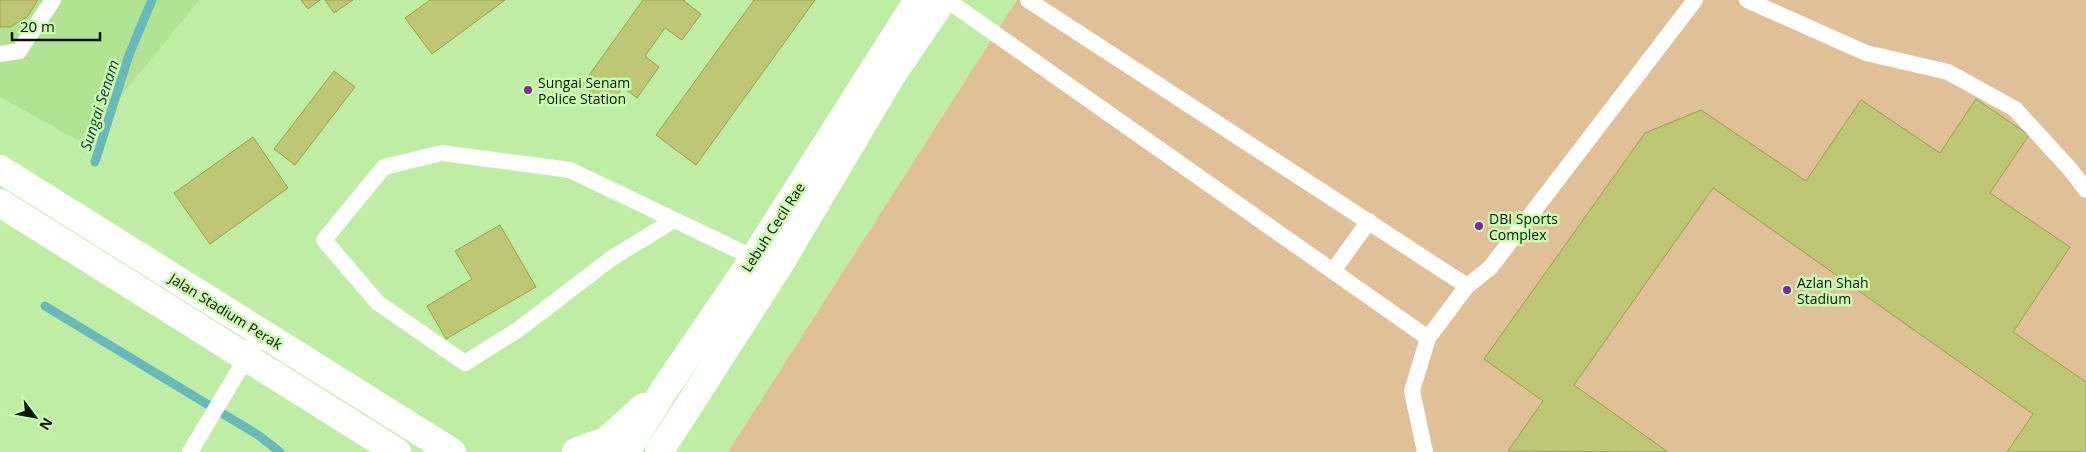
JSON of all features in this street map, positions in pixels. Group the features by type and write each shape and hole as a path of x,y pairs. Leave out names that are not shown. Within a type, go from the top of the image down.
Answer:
{"street":[{"name":"Lebuh Cecil Rae","path":"626,452 664,390 754,258 918,0"},
{"name":"Lebuh Cecil Rae","path":"659,452 778,267 890,78 945,0"},
{"name":"Jalan Stadium Perak","path":"0,169 452,452"},
{"name":"Jalan Stadium Perak","path":"0,204 244,362 397,452"},
{"path":"576,452 606,441 664,390"},
{"path":"644,452 650,442 680,418"}],"lane":[{"path":"0,54 19,50 53,0"},
{"path":"945,0 1428,338"},
{"path":"1028,0 1467,286"},
{"path":"1424,452 1412,391 1428,338 1467,286 1490,268 1695,0"},
{"path":"1747,0 1866,53 1948,72 2015,109 2070,169 2086,190"},
{"path":"674,220 612,258 518,329 465,364 378,303 324,240 384,166 442,153 570,170 754,258"},
{"path":"1333,271 1369,221"},
{"path":"190,452 261,332"}],"shaded area":[{"path":"0,0 199,0 83,143 0,97"},
{"name":"DBI Sports Complex","path":"1017,0 2086,0 2086,452 728,452"}],"building":[{"path":"0,0 38,0 27,17 10,27 0,27"},
{"path":"301,0 320,0 308,9"},
{"path":"325,0 353,0 334,13"},
{"path":"430,0 505,0 432,54 405,18"},
{"path":"643,0 685,0 701,14 682,40 665,28 645,56 659,67 637,98 623,87 609,106 582,85"},
{"path":"754,0 815,0 696,165 656,135"},
{"path":"334,71 355,87 295,165 274,149"},
{"path":"1976,99 2029,135 1990,193 2070,247 2013,332 2086,382 2086,452 2007,452 2033,414 1713,188 1574,385 1668,452 1508,451 1543,401 1484,359 1645,133 1701,110 1806,181 1861,100 1940,153"},
{"path":"253,137 288,188 210,244 174,193"},
{"path":"500,225 536,287 446,339 427,306 472,279 455,251"}],"waterway":[{"name":"Sungai Senam","path":"95,162 129,55 152,0"},
{"path":"45,306 258,435 280,452"}],"place":[{"name":"Sungai Senam Police Station","path":"528,90"},
{"name":"DBI Sports Complex","path":"1479,226"},
{"name":"Azlan Shah Stadium","path":"1787,290"}]}
